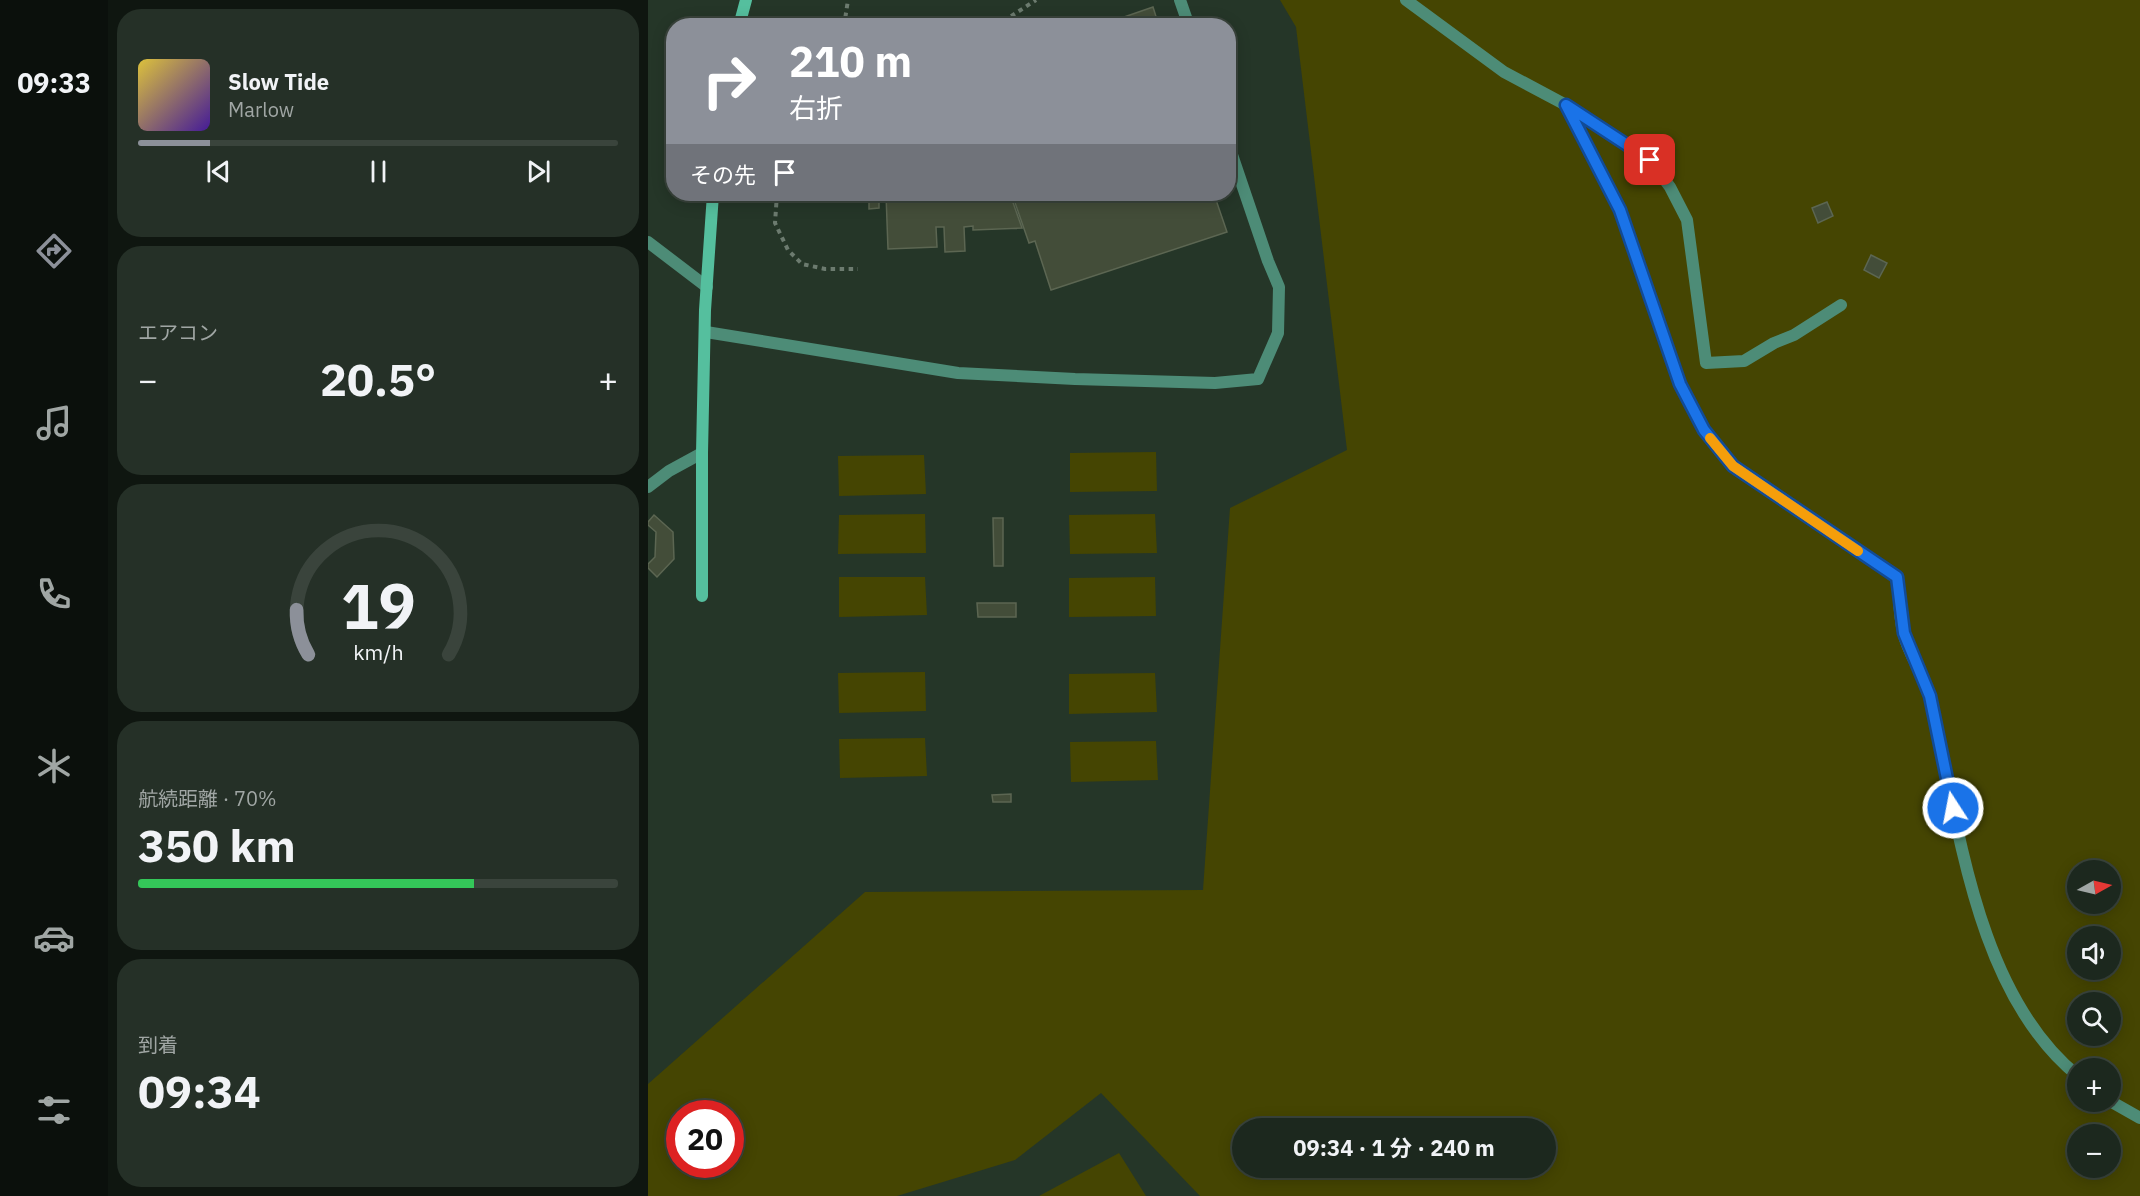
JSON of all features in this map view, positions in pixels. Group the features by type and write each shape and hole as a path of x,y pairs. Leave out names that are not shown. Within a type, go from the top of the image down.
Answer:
{"street":[{"path":"741,18 746,0"},
{"path":"1180,0 1186,18"},
{"path":"1406,0 1504,72 1566,105 1650,160 1670,187 1687,220 1706,363 1744,362 1774,343 1794,335 1841,304"},
{"path":"1566,105 1620,210 1680,384 1704,430 1733,466 1897,577 1904,633 1930,696 1967,876 1993,950 2024,1015 2067,1067"},
{"path":"706,332 958,373 1180,382 1258,379 1278,333 1279,286 1268,261 1236,167"},
{"path":"702,596 702,453 707,287 713,201"},
{"path":"648,242 707,287"},
{"path":"648,487 669,471 702,453"},
{"path":"2121,1107 2140,1118"}],"path":[{"path":"845,18 848,0"},
{"path":"1008,18 1036,0"},
{"path":"776,201 775,222 788,250 802,264 825,269 858,269"}],"shaded area":[{"path":"1280,0 2140,0 2140,1196 1200,1196 1101,1093 1015,1160 897,1196 648,1196 648,1084 865,892 1203,890 1230,508 1347,450 1296,27"},
{"path":"1156,452 1157,491 1070,492 1070,453"},
{"path":"924,455 926,494 839,496 838,456"},
{"path":"925,514 926,553 838,554 839,515"},
{"path":"1155,514 1157,553 1070,554 1069,515"},
{"path":"839,577 925,577 927,615 839,617"},
{"path":"1155,577 1156,616 1069,617 1069,578"},
{"path":"925,672 926,711 839,713 838,673"},
{"path":"1155,673 1157,712 1069,714 1069,674"},
{"path":"925,738 927,776 840,778 839,739"},
{"path":"1156,741 1158,780 1071,782 1070,742"},
{"path":"1119,1153 1146,1196 1039,1196"}],"building":[{"path":"1153,7 1156,18 1121,18"},
{"path":"869,201 879,201 879,208 869,209"},
{"path":"886,201 1012,201 1022,228 973,230 973,226 964,227 965,251 945,252 944,227 936,227 937,247 888,249"},
{"path":"1014,201 1216,201 1227,232 1051,290 1035,241 1029,243"},
{"path":"1827,202 1833,216 1818,223 1812,208"},
{"path":"1871,255 1887,263 1879,278 1864,270"},
{"path":"654,515 673,532 674,559 657,577 648,568 648,564 655,557 656,532 648,525"},
{"path":"993,518 1003,518 1003,566 994,566"},
{"path":"977,603 1016,603 1016,617 978,617"},
{"path":"1011,794 1011,802 993,802 992,795"}],"slow traffic":[{"path":"1710,438 1733,466 1858,551"}],"route":[{"path":"1650,160 1566,105 1620,210 1641,277 1680,384 1704,430 1733,466 1897,577 1904,633 1930,696 1953,808"}]}
